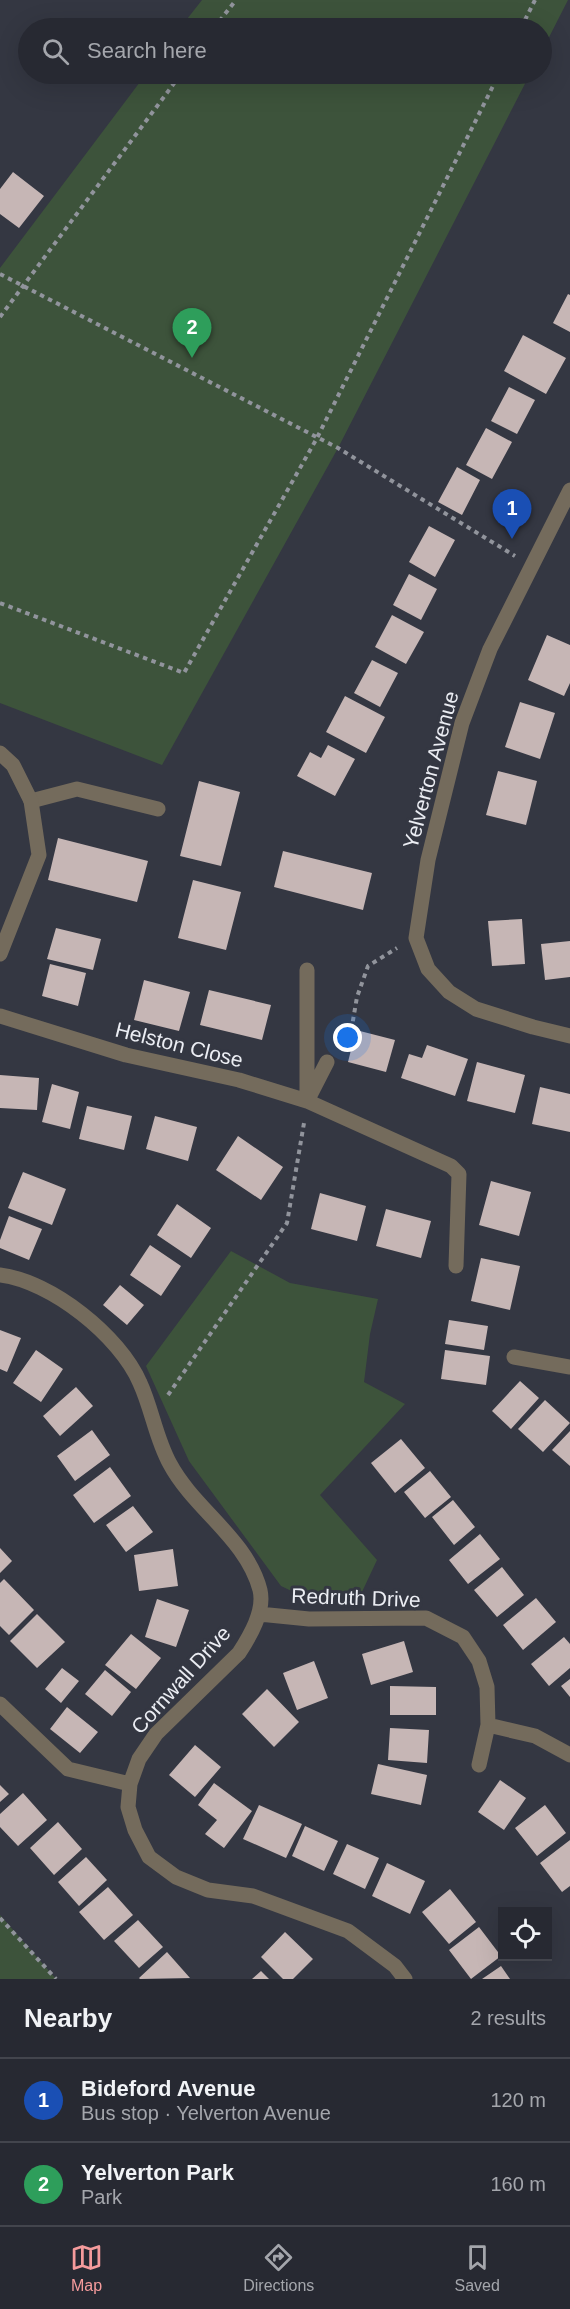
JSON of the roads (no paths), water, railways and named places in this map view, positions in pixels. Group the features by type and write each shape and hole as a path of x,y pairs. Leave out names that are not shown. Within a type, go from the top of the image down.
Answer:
{"street":[{"name":"Yelverton Avenue","path":"570,490 490,649 462,723 428,860 416,938 428,969 449,992 476,1009 570,1036"},
{"path":"0,753 13,765 32,801 39,855 0,954"},
{"path":"32,801 77,789 158,809"},
{"path":"307,970 307,1101"},
{"name":"Helston Close","path":"0,1016 126,1055 239,1080 307,1101 451,1166 459,1174 456,1266"},
{"path":"307,1101 327,1062"},
{"name":"Cornwall Drive","path":"0,1275 46,1290 89,1319 120,1348 140,1382 170,1465 201,1508 228,1536 252,1567 260,1592 259,1614 238,1653 156,1734 139,1759 130,1784 128,1807 135,1830 149,1857 176,1877 208,1890 253,1896 348,1932 395,1966 405,1979"},
{"path":"514,1357 570,1367"},
{"name":"Redruth Drive","path":"259,1614 309,1619 426,1618 463,1637 479,1660 487,1688 488,1725 479,1764"},
{"path":"0,1704 68,1768 130,1784"},
{"path":"488,1725 535,1736 570,1755"}],"place":[{"name":"Yelverton Park","path":"192,358"},
{"name":"Bideford Avenue","path":"512,539"}]}
